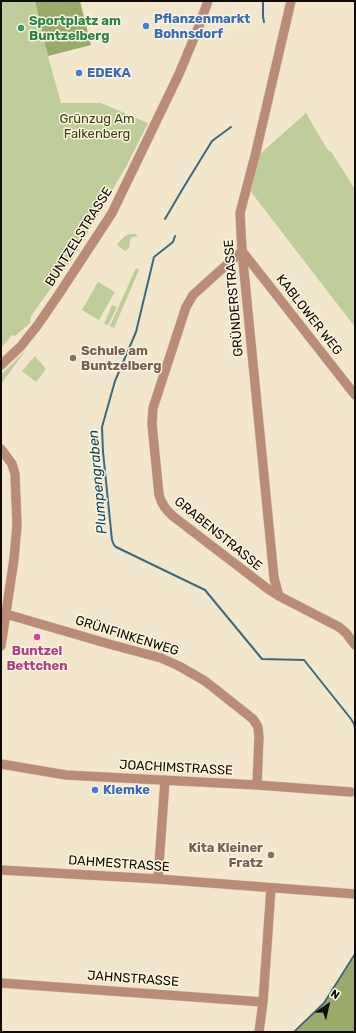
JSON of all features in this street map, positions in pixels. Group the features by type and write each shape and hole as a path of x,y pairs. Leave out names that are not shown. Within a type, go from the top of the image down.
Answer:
{"street":[{"name":"BUNTZELSTRASSE","path":"1,365 21,346 37,326 112,213 182,67 208,1"},
{"name":"GRÜNDERSTRASSE","path":"279,596 274,578 242,251 240,214 291,1"},
{"name":"KABLOWER WEG","path":"242,251 355,395"},
{"name":"GRABENSTRASSE","path":"242,251 193,295 186,307 153,408 152,424 161,502 163,507 174,517 265,587 338,627 346,633 355,644"},
{"path":"1,449 12,464 16,478 17,525 14,559 5,594 6,614 1,646"},
{"name":"GRÜNFINKENWEG","path":"6,614 161,658 179,666 205,681 253,719 258,727 257,785"},
{"name":"JOACHIMSTRASSE","path":"1,764 66,775 257,785 351,792"},
{"path":"158,879 165,780"},
{"name":"DAHMESTRASSE","path":"1,870 158,879 355,894"},
{"path":"259,1032 263,1002 271,888"},
{"name":"JAHNSTRASSE","path":"1,983 263,1002"}],"green space":[{"name":"Grünzug Am Falkenberg","path":"1,1 35,1 61,103 101,103 148,123 127,165 74,256 31,316 30,323 15,336 12,335 1,348"},
{"path":"35,1 80,1 91,45 48,56"},
{"path":"306,113 327,149 332,153 355,189 355,327 251,192 260,154"},
{"path":"129,234 135,234 138,236 132,237 129,248 125,251 117,244"},
{"path":"136,268 139,270 114,328 110,326"},
{"path":"98,282 115,292 99,320 82,310"},
{"path":"112,305 117,307 108,325 104,324"},
{"path":"26,350 1,384 1,375"},
{"path":"35,356 46,369 36,382 22,371"},
{"path":"355,956 355,1032 296,1032 326,1001"}],"waterway":[{"name":"Plumpengraben","path":"263,1 264,22"},
{"name":"Plumpengraben","path":"165,219 212,141 231,127"},
{"name":"Plumpengraben","path":"175,236 173,242 154,257 136,332 115,381 102,427 103,452 112,540 116,547 205,590 262,659 304,660 351,719 355,728"},
{"name":"Plumpengraben","path":"294,1032 324,1003 355,954"}],"place":[{"name":"Pflanzenmarkt Bohnsdorf","path":"146,26"},
{"name":"Sportplatz am Buntzelberg","path":"21,28"},
{"name":"EDEKA","path":"79,73"},
{"name":"Schule am Buntzelberg","path":"73,358"},
{"name":"Buntzel Bettchen","path":"37,637"},
{"name":"Klemke","path":"95,790"},
{"name":"Kita Kleiner Fratz","path":"271,855"}]}
